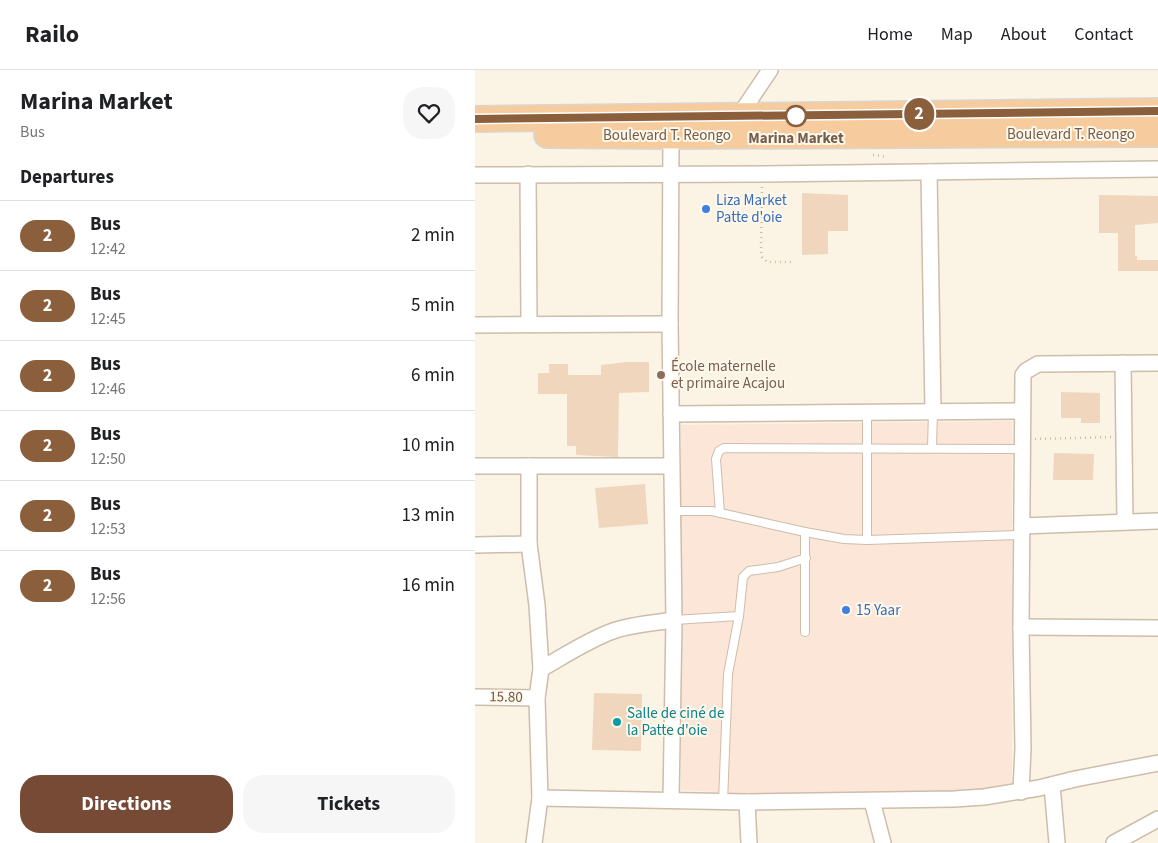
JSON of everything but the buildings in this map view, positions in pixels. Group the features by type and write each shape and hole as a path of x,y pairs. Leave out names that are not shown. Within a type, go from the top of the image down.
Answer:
{"highway":[{"path":"475,119 1158,111"},
{"name":"Boulevard T. Reongo","path":"475,135 1158,134"}],"street":[{"path":"739,116 771,70"},
{"path":"671,136 670,324 674,620 671,800"},
{"path":"475,175 763,174 1158,169"},
{"path":"929,172 933,411"},
{"path":"527,174 529,324"},
{"path":"475,325 670,324"},
{"path":"1123,362 1125,522"},
{"path":"1021,792 1023,748 1021,627 1023,375 1031,367 1038,364 1158,362"},
{"path":"671,414 1022,411"},
{"path":"475,466 671,466"},
{"path":"529,466 529,544 537,605 541,668 537,698 540,798 534,843"},
{"path":"1022,531 1125,522 1158,522"},
{"path":"475,545 529,544"},
{"path":"541,668 613,631 640,624 674,620"},
{"path":"1021,627 1158,628"},
{"name":"15.80","path":"475,697 537,698"},
{"path":"540,798 723,802 954,799 1021,792 1075,779 1158,763"},
{"path":"1053,785 1057,843"},
{"path":"872,801 883,843"},
{"path":"747,802 749,843"},
{"path":"1114,843 1158,819"}],"lane":[{"path":"932,448 933,411"},
{"path":"867,412 867,540"},
{"path":"720,513 716,458 719,451 724,448 932,448 1023,444"},
{"path":"672,511 720,513 844,539 867,540 1022,531"},
{"path":"805,532 805,632"},
{"path":"723,802 728,674 739,616 743,576 751,570 778,567 806,558"},
{"path":"674,620 739,616"}],"path":[{"path":"871,155 887,157"},
{"path":"763,174 762,257 767,262 795,262"},
{"path":"1023,444 1124,437"}],"shaded area":[{"path":"1012,421 1012,790 868,800 681,790 681,425"}],"bus line":[{"name":"2","path":"475,119 1158,111"}],"place":[{"name":"Marina Market","path":"796,116"},
{"name":"Liza Market Patte d'oie","path":"706,209"},
{"name":"École maternelle et primaire Acajou","path":"661,375"},
{"name":"15 Yaar","path":"846,610"},
{"name":"Salle de ciné de la Patte d'oie","path":"617,722"}]}
